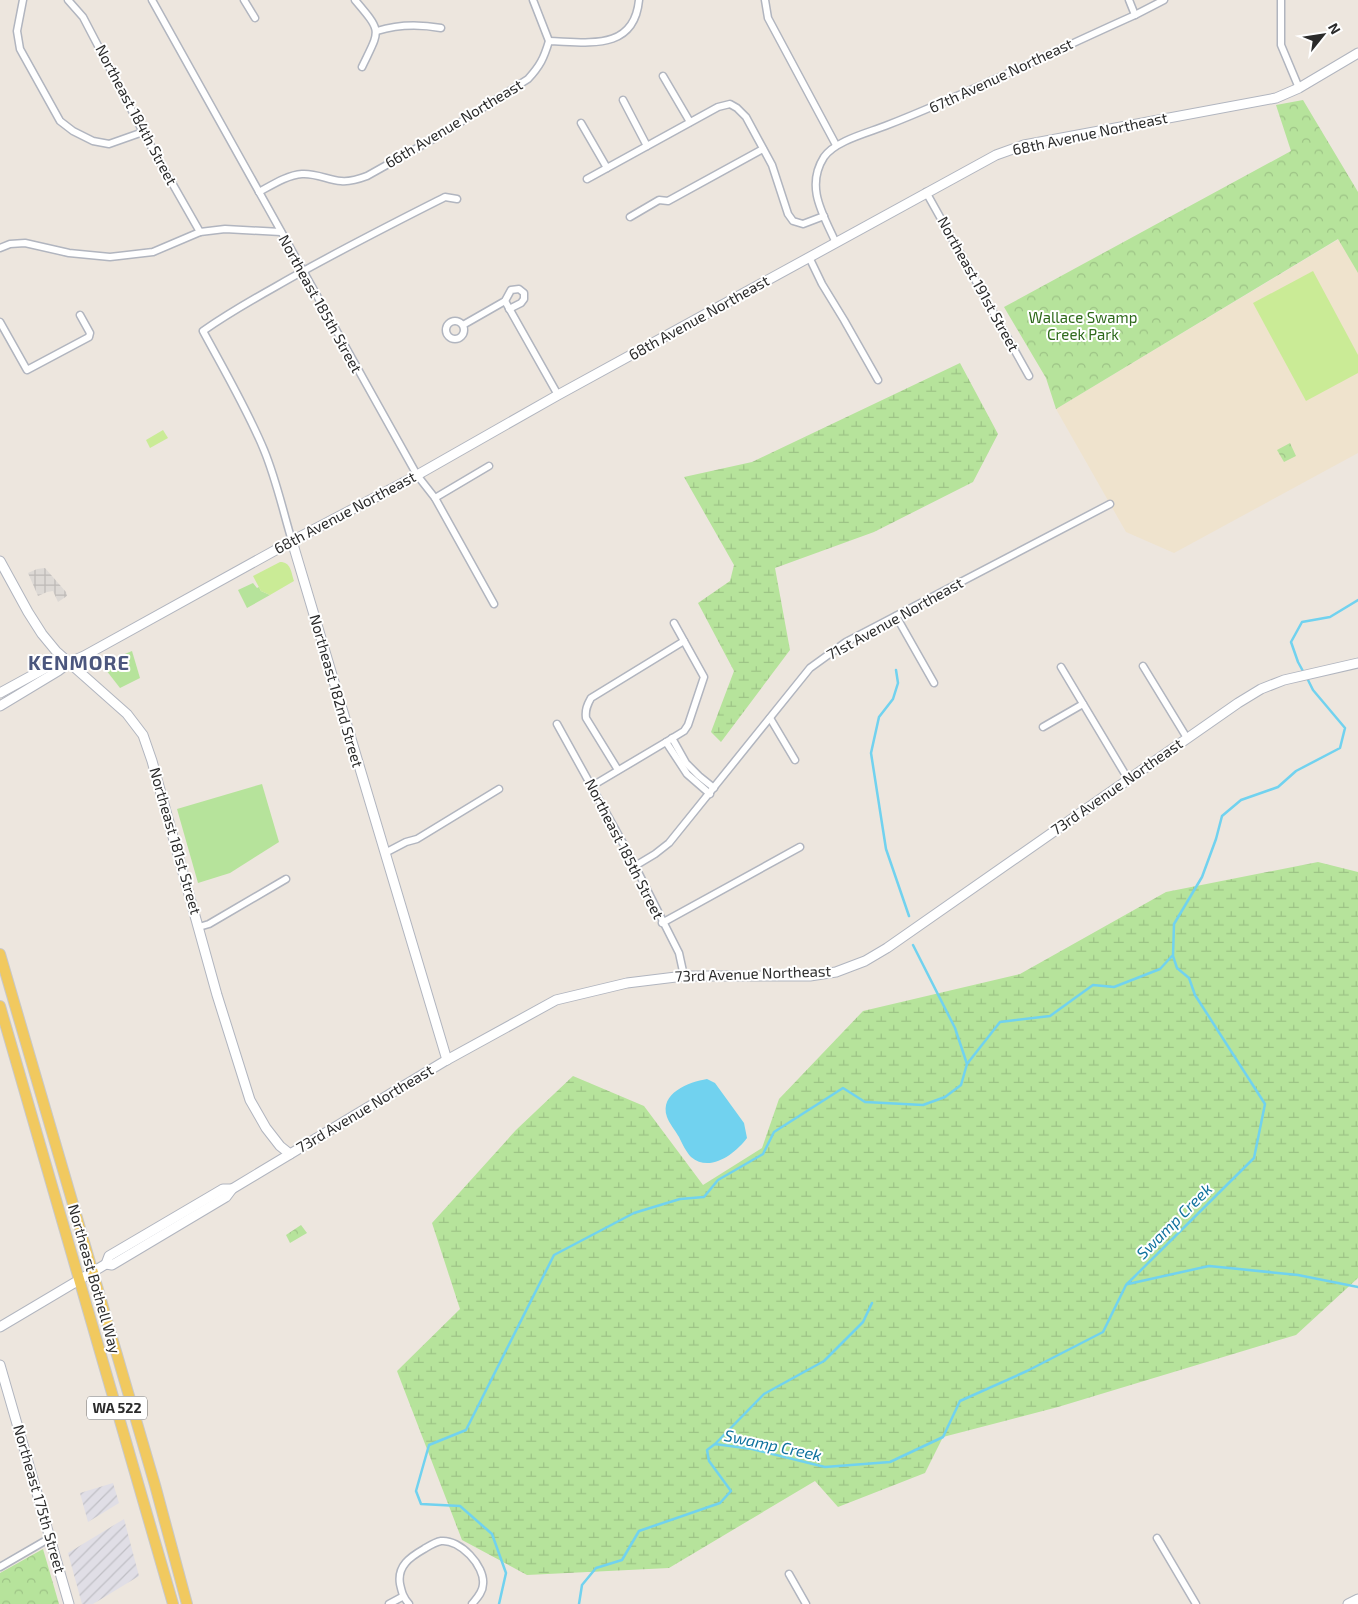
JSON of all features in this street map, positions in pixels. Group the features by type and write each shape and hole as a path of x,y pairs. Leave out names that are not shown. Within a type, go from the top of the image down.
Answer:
{"main road":[{"name":"Northeast Bothell Way","path":"0,954 155,1484 187,1604"},
{"name":"Northeast Bothell Way","path":"0,1006 173,1604"},
{"path":"165,1578 178,1591 183,1592"}],"street":[{"path":"23,0 17,31 20,48 60,121 73,131 92,140 109,144 143,132"},
{"name":"Northeast 184th Street","path":"68,0 83,17 143,132 200,232"},
{"name":"Northeast 185th Street","path":"152,0 417,475 434,498 494,604"},
{"path":"244,0 255,18"},
{"path":"355,0 371,18 377,31 376,38 362,67"},
{"path":"533,0 549,41 605,41 619,36 630,26 637,13 638,0"},
{"path":"765,0 768,18 836,146 824,157 816,175 817,198 836,243"},
{"path":"1129,0 1135,14"},
{"name":"67th Avenue Northeast","path":"836,146 921,112 1164,0"},
{"path":"1281,0 1281,45 1299,88"},
{"path":"377,31 391,26 423,24 441,28"},
{"name":"66th Avenue Northeast","path":"259,192 293,176 304,174 319,175 341,181 356,180 367,176 442,134 528,79 539,66 549,41"},
{"name":"68th Avenue Northeast","path":"0,706 70,662 417,475 926,192 996,156 1024,145 1276,98 1299,88 1358,53"},
{"path":"663,76 690,122"},
{"path":"623,100 648,146"},
{"path":"587,179 718,107 730,104 746,117 763,148 772,165 792,221 803,224 824,216"},
{"path":"581,123 607,168"},
{"path":"630,217 659,200 668,201 763,148"},
{"name":"Northeast 191st Street","path":"926,192 1029,376"},
{"path":"302,271 445,197 457,199"},
{"path":"0,248 10,244 26,243 69,253 110,256 153,252 200,232 224,229 281,232"},
{"path":"809,258 878,380"},
{"name":"Northeast 182nd Street","path":"302,271 227,314 203,331 247,414 274,478 447,1060"},
{"path":"463,325 505,301 509,292 514,288 520,289 524,293 524,299 521,303 510,309"},
{"path":"505,301 558,395"},
{"path":"0,322 27,370 89,337 90,333 80,315"},
{"path":"434,498 489,466"},
{"name":"71st Avenue Northeast","path":"635,866 669,843 810,668 846,642 1110,504"},
{"name":"Northeast 181st Street","path":"0,561 25,608 42,634 56,651 127,714 143,735 150,753 217,995 250,1100 270,1134 290,1154"},
{"path":"896,616 934,683"},
{"path":"592,786 684,731 688,725 704,677 674,623"},
{"path":"618,770 586,718 586,707 591,698 684,641"},
{"name":"68th Avenue Northeast","path":"0,693 53,664 70,662"},
{"name":"73rd Avenue Northeast","path":"0,1327 92,1272 106,1264 112,1264 226,1197 232,1189 447,1060 556,1000 627,983 684,976 810,976 851,968 887,948 1238,703 1261,690 1295,677 1358,663"},
{"path":"1144,666 1187,738"},
{"path":"1061,667 1128,778"},
{"path":"1043,727 1083,704"},
{"path":"770,718 795,760"},
{"name":"Northeast 185th Street","path":"558,724 635,866 662,923 679,953 684,976"},
{"path":"669,740 686,763 714,788"},
{"path":"669,740 687,774 710,794"},
{"path":"385,853 406,842 417,839 499,789"},
{"path":"662,923 800,847"},
{"path":"199,928 286,878"},
{"name":"Northeast 175th Street","path":"0,1365 69,1604"},
{"path":"0,1567 50,1538"},
{"path":"1157,1538 1196,1604"},
{"path":"409,1604 402,1597 399,1578 401,1569 417,1553 441,1541 453,1542 466,1551 476,1563 482,1575 484,1585 472,1604"},
{"path":"789,1574 806,1604"},
{"path":"389,1604 402,1597"},
{"path":"1348,1604 1358,1599"}],"shaded area":[{"path":"1339,239 1358,273 1358,453 1174,553 1126,532 1056,409"},
{"path":"45,568 66,592 67,596 58,602 53,591 38,596 28,573"},
{"path":"113,1483 119,1503 88,1522 80,1493"},
{"path":"124,1519 139,1576 93,1604 82,1604 68,1553"}],"green space":[{"name":"Wallace Swamp Creek Park","path":"1303,100 1358,192 1358,273 1338,239 1056,409 1046,378 1004,307 1291,151 1276,105"},
{"path":"1313,271 1358,355 1358,373 1306,401 1253,303"},
{"path":"960,363 998,434 973,482 874,532 775,568 790,650 721,742 711,732 734,671 698,603 730,581 734,565 684,477 752,462"},
{"path":"163,430 168,438 150,448 146,440"},
{"path":"1290,443 1296,456 1284,462 1277,450"},
{"path":"280,562 284,562 288,566 294,581 270,595 261,591 253,576"},
{"path":"253,583 261,591 270,595 247,608 238,590"},
{"path":"132,651 140,678 120,688 103,663"},
{"path":"262,784 279,842 230,873 198,883 177,809"},
{"path":"1318,862 1358,872 1358,1278 1296,1335 1058,1407 943,1437 925,1473 838,1507 815,1481 669,1568 527,1575 462,1540 397,1371 460,1309 432,1223 516,1130 573,1076 644,1106 703,1185 762,1148 779,1099 863,1011 1020,974 1166,892"},
{"path":"301,1225 307,1233 290,1243 286,1235"},
{"path":"43,1549 59,1604 0,1604 0,1573"}],"water":[{"path":"707,1079 715,1083 744,1123 747,1138 736,1150 722,1160 706,1163 698,1161 689,1155 667,1117 666,1109 667,1101 677,1090"}],"waterway":[{"name":"Swamp Creek","path":"1304,673 1291,642 1302,622 1330,617 1358,600"},
{"path":"896,670 898,683 893,699 879,717 871,753 886,849 909,916"},
{"name":"Swamp Creek","path":"579,1604 582,1585 596,1568 622,1560 639,1531 720,1503 731,1491 709,1461 707,1450 715,1444 752,1449 825,1467 890,1462 943,1437 960,1401 1027,1371 1103,1332 1126,1285 1254,1158 1265,1104 1195,995 1189,978 1177,968 1173,956 1174,924 1202,877 1222,816 1241,800 1278,787 1296,771 1340,748 1345,728 1313,690 1307,678"},
{"path":"499,1604 506,1573 492,1534 460,1506 421,1504 416,1491 429,1445 466,1430 554,1255 634,1213 680,1199 704,1197 718,1180 763,1154 774,1132 843,1088 865,1102 923,1105 945,1097 961,1085 967,1064 955,1028 913,945"},
{"path":"967,1064 1000,1022 1050,1016 1093,985 1114,987 1160,969 1172,956"},
{"path":"1128,1284 1209,1266 1298,1275 1358,1287"},
{"path":"716,1443 764,1394 824,1361 863,1322 872,1303"}],"district":[{"name":"KENMORE","path":"79,663"}]}
